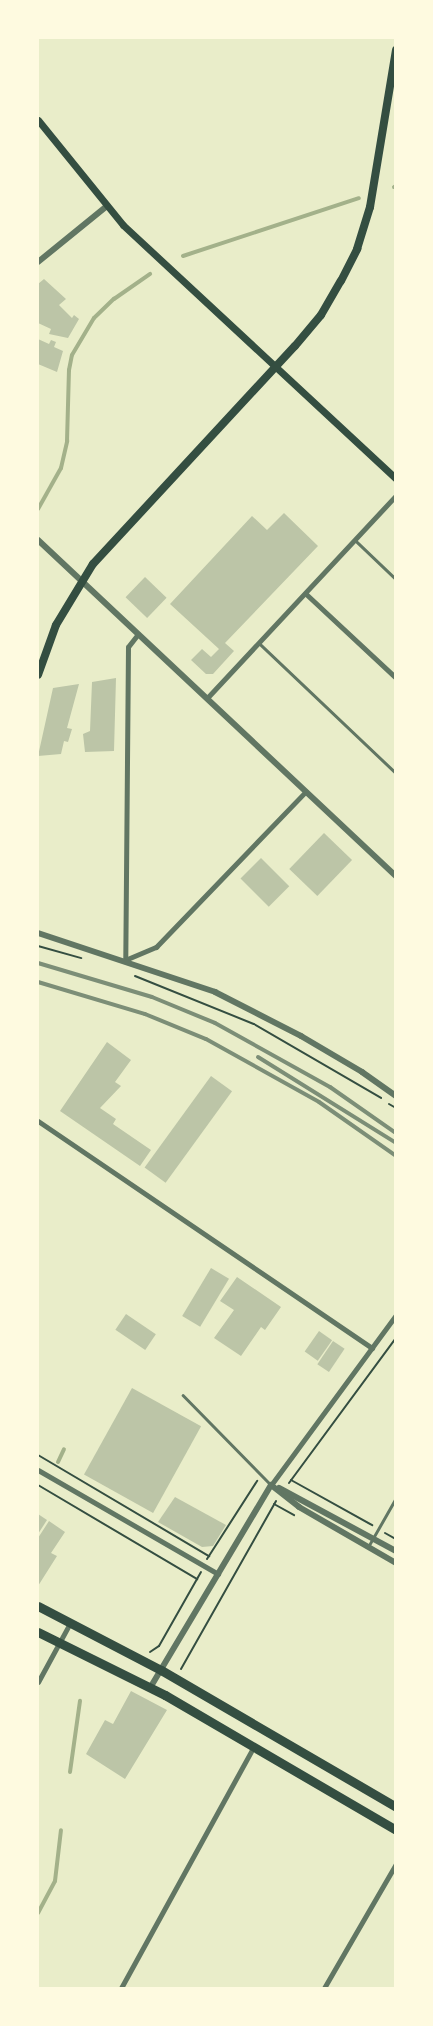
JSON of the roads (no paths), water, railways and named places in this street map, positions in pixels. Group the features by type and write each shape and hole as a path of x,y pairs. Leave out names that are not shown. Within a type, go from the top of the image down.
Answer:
{"highway":[{"path":"38,1606 162,1670 396,1808"},
{"path":"38,1632 150,1688 396,1830"}],"main road":[{"path":"38,675 56,625 93,564 276,367 308,331 331,298 357,249 370,207 396,50"},
{"path":"38,120 123,225 396,479"}],"street":[{"path":"38,262 107,206"},
{"path":"207,698 306,594 396,494"},
{"path":"38,540 396,876"},
{"path":"306,594 396,678"},
{"path":"125,960 128,644 138,634"},
{"path":"125,960 156,947 306,791"},
{"path":"38,933 125,960 223,997 301,1036 362,1072 396,1096"},
{"path":"38,1120 372,1348"},
{"path":"150,1688 271,1485 396,1315"},
{"path":"38,1470 218,1574"},
{"path":"271,1485 304,1499 396,1551"},
{"path":"271,1485 298,1507 396,1563"},
{"path":"38,1682 70,1623"},
{"path":"121,1988 253,1748"},
{"path":"324,1988 396,1864"}],"lane":[{"path":"354,539 396,579"},
{"path":"259,643 396,773"},
{"path":"182,1395 271,1485"},
{"path":"368,1547 396,1498"}],"waterway":[{"path":"183,256 359,198"},
{"path":"38,509 61,468 67,441 69,370 72,355 94,318 114,299 150,274"},
{"path":"58,1462 64,1449"},
{"path":"70,1772 80,1701"},
{"path":"38,1913 55,1881 61,1830"}],"railway":[{"path":"38,963 152,997 215,1023 330,1087 396,1133"},
{"path":"38,982 145,1014 206,1039 319,1102 396,1156"},
{"path":"258,1057 396,1143"}]}
